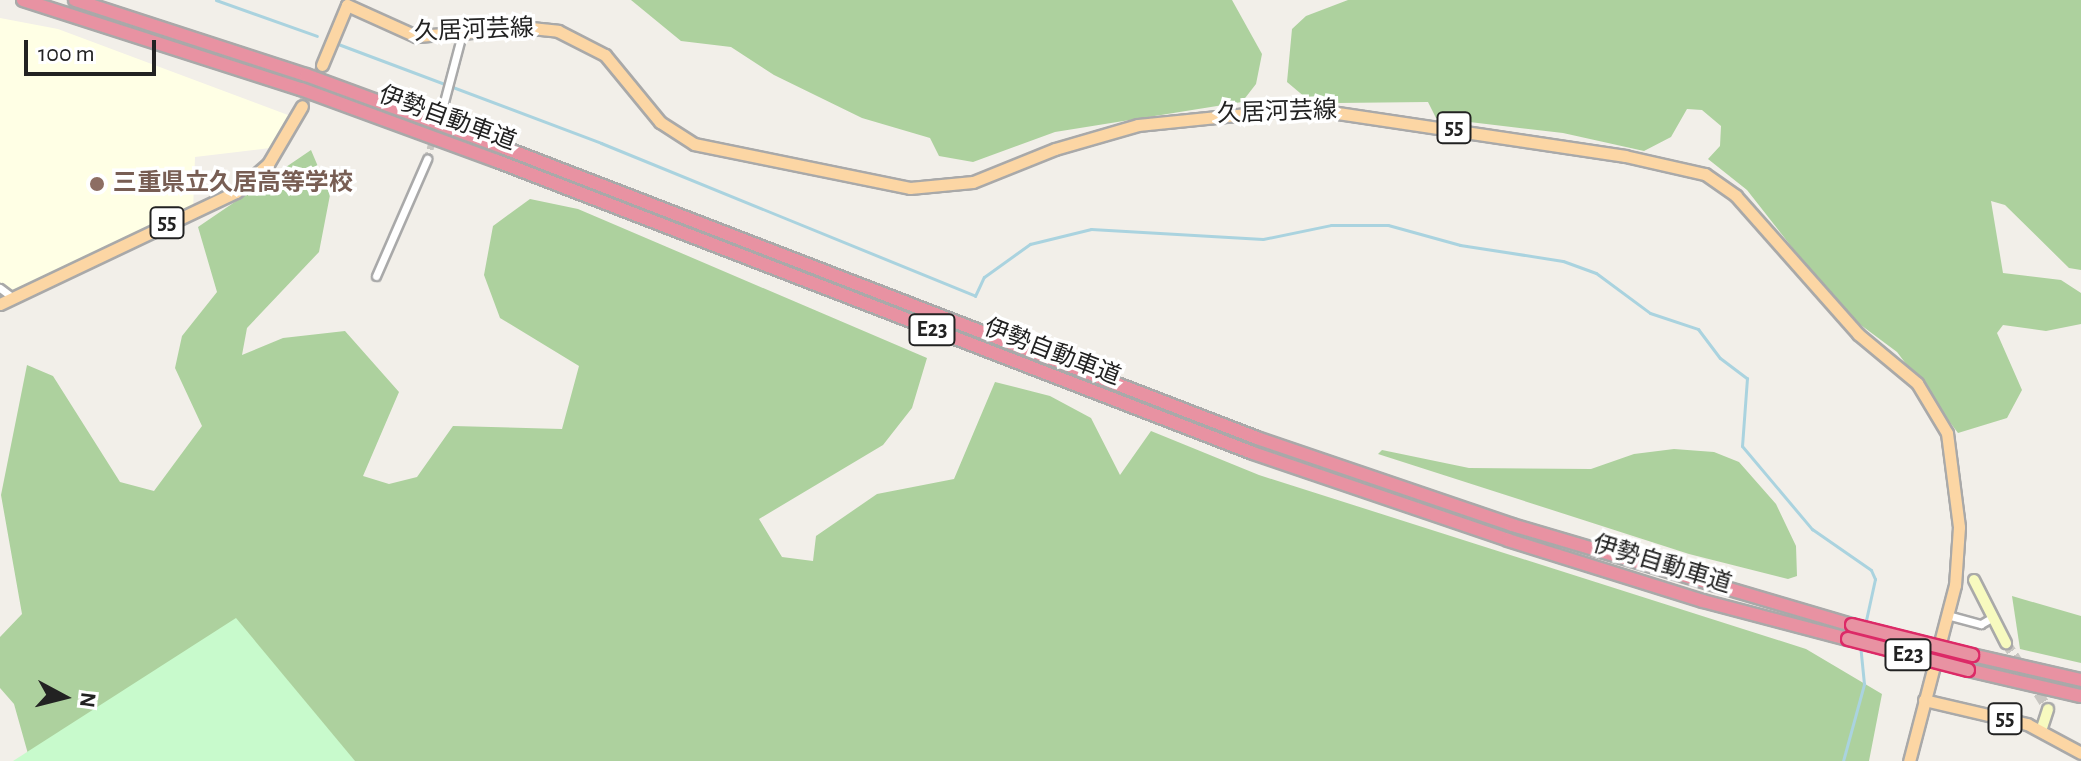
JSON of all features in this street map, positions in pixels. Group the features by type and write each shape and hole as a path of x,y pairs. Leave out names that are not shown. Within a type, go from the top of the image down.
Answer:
{"highway":[{"name":"伊勢自動車道","path":"23,0 301,89 455,145 1253,453 1583,564 1848,639 2081,696"},
{"name":"伊勢自動車道","path":"75,0 306,75 502,147 1257,438 1512,525 1852,625 2081,680"}],"main road":[{"name":"久居河芸線","path":"322,65 344,2 416,36 531,28 573,35 605,55 660,122 694,144 897,187 973,182 1067,145 1138,125 1304,108 1625,156 1705,174 1736,196 1819,295 1917,383 1935,407 1952,449 1957,487 1958,553 1947,615 1909,761"},
{"name":"55","path":"0,304 236,192 268,164 302,106"},
{"name":"55","path":"1924,700 2041,731 2081,753"}],"street":[{"path":"444,102 462,34"},
{"path":"376,276 427,159"},
{"path":"0,288 12,297"},
{"path":"1974,580 2006,643"},
{"path":"1947,615 1981,624 1993,617"},
{"path":"2041,731 2048,709"}],"shaded area":[{"name":"三重県立久居高等学校","path":"0,18 58,29 296,118 270,148 195,157 193,212 7,300 0,295"}],"green space":[{"path":"631,0 1232,0 1262,54 1256,84 1242,102 1055,132 973,162 939,156 930,138 862,118 774,75 731,47 681,41"},
{"path":"1348,0 2081,0 2081,270 2069,268 2005,205 1991,201 2003,273 2061,280 2081,293 2081,324 2046,331 2003,325 1997,333 2022,390 2007,418 1958,433 1897,352 1842,311 1747,190 1708,159 1720,146 1721,126 1702,110 1687,109 1671,137 1644,151 1563,133 1436,118 1428,102 1336,103 1306,98 1287,82 1292,29 1306,16"},
{"path":"311,150 330,195 319,252 247,328 242,355 283,338 345,331 399,392 363,476 389,484 417,477 453,426 562,429 579,366 500,318 484,275 493,226 530,199 578,209 927,358 912,408 883,445 759,519 782,557 813,561 816,536 877,494 954,479 995,382 1050,396 1091,418 1120,475 1151,431 1259,475 1806,649 1882,694 1869,761 30,761 14,704 0,688 0,637 22,614 1,495 27,365 53,376 120,482 154,491 202,426 175,368 182,336 217,292 198,227"},
{"path":"1674,449 1714,452 1739,462 1776,504 1796,546 1797,576 1788,579 1689,554 1378,454 1382,450 1469,468 1591,469 1634,454"},
{"path":"2012,596 2081,616 2081,663 2020,649"},
{"path":"236,618 355,761 13,761"}],"waterway":[{"path":"216,0 317,36"},
{"path":"338,44 601,143 975,296 984,277 1030,244 1091,229 1263,239 1331,225 1388,225 1460,245 1563,261 1596,273 1650,313 1698,329 1720,358 1747,378 1742,446 1812,529 1871,570 1875,579 1865,625"},
{"path":"1843,761 1864,684 1860,644"}],"tunnel":[{"path":"302,106 322,65"},
{"path":"427,159 444,102"},
{"path":"2006,643 2048,709"}],"place":[{"name":"三重県立久居高等学校","path":"97,184"}]}
